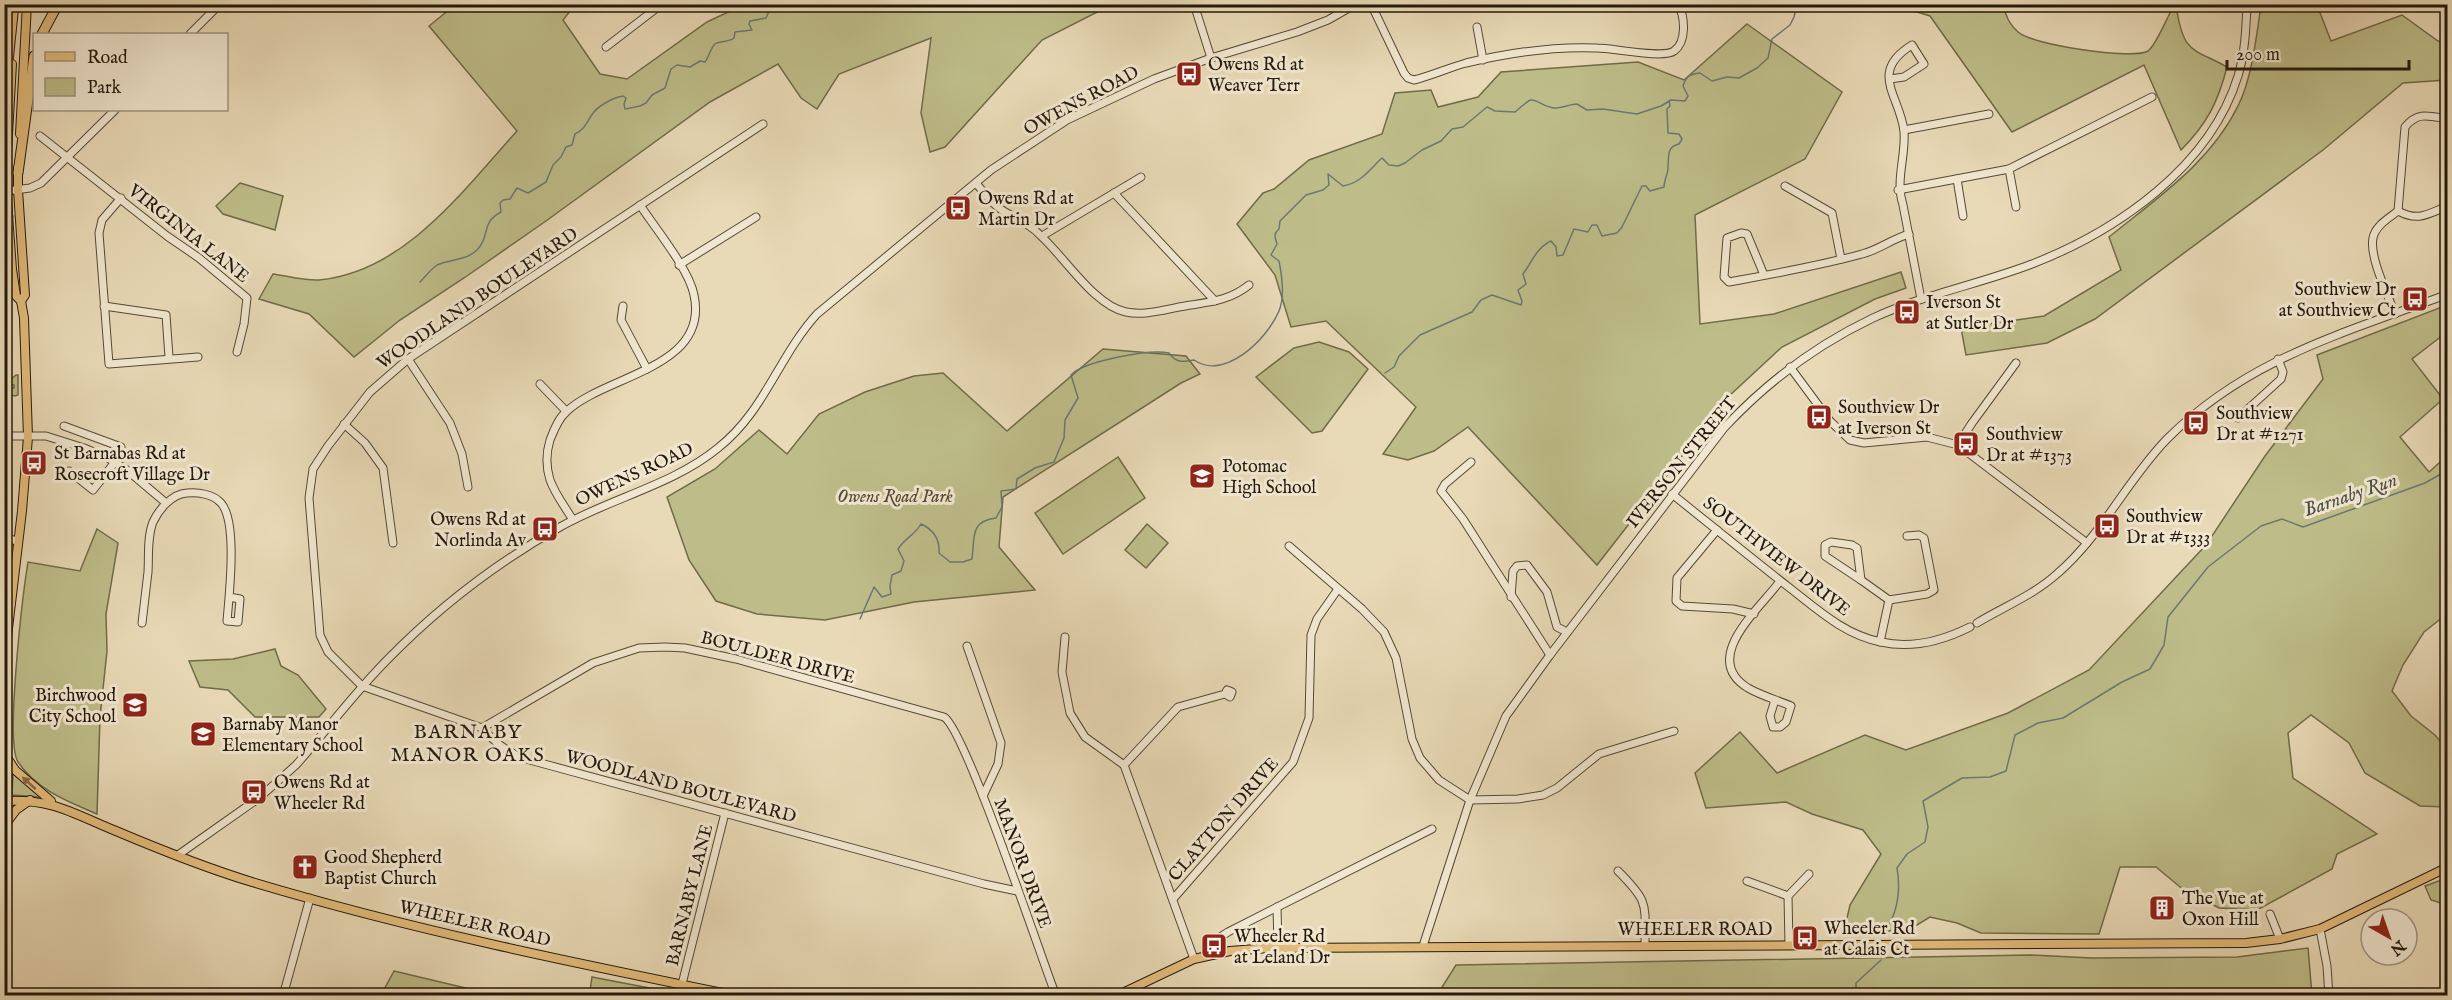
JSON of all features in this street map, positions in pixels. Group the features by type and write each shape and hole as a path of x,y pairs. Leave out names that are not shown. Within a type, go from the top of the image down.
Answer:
{"highway":[{"path":"4,100 15,4"},
{"path":"43,33 58,4"},
{"path":"18,173 33,63"}],"main road":[{"path":"15,4 6,215 16,296 21,301"},
{"path":"4,662 28,437 27,370 21,301 25,295 18,190 27,4"},
{"path":"4,753 25,780 59,806"},
{"path":"4,826 16,810 30,800"},
{"name":"WHEELER ROAD","path":"4,801 30,800 59,806 115,831 233,876 310,898 490,944 738,996"},
{"name":"WHEELER ROAD","path":"1116,996 1194,959 1230,951 1278,947 2199,945 2246,943 2280,939 2320,929 2448,867"}],"street":[{"path":"191,33 220,4"},
{"path":"606,48 662,4"},
{"path":"1194,4 1211,58"},
{"name":"OWENS ROAD","path":"178,855 280,781 388,658 445,607 522,551 573,520 687,469 718,449 756,409 788,353 817,314 1010,156 1067,120 1120,94 1211,58 1297,32 1328,20 1356,4"},
{"path":"1371,4 1404,73 1408,78 1414,80 1483,60 1565,48 1613,49 1661,54 1674,52 1681,40 1683,28 1683,14 1678,4"},
{"name":"IVERSON STREET","path":"1424,946 1470,800 1506,716 1672,494 1739,412 1790,367 1836,337 1874,318 1921,299 2030,265 2056,254 2086,239 2132,210 2166,183 2199,148 2225,108 2238,76 2244,50 2247,4"},
{"path":"1477,27 1483,60"},
{"path":"1890,79 1904,77 1924,64 1912,45 1898,54 1892,64 1890,79 1889,87 1904,130 1898,190 1921,299"},
{"path":"1898,190 2009,169 2152,97"},
{"path":"6,191 41,183 114,111"},
{"path":"1904,130 1989,114"},
{"path":"2395,314 2373,252 2373,236 2381,224 2398,211 2405,127 2412,119 2424,115 2448,119"},
{"name":"WOODLAND BOULEVARD","path":"763,124 408,359 370,392 344,424 313,469 309,498 318,621 322,642 328,652 362,686 482,728 490,738 507,751 526,759 984,884 1017,891"},
{"name":"VIRGINIA LANE","path":"40,136 169,238 199,258 247,298 237,352"},
{"path":"2009,169 2016,207"},
{"path":"1042,236 1141,177"},
{"path":"1957,179 1963,216"},
{"path":"976,183 999,208 1021,219 1042,236 1100,298 1115,309 1144,313 1215,301 1233,296 1249,285"},
{"path":"1785,186 1832,213 1841,259"},
{"path":"1114,193 1215,301"},
{"path":"121,198 102,220 99,233 109,364 169,357 198,357"},
{"path":"573,520 554,489 547,464 550,441 559,420 566,411 594,394 667,359 677,351 692,324 694,294 679,265 639,205"},
{"path":"2398,211 2411,217 2421,217 2448,206"},
{"path":"679,265 756,217"},
{"path":"1764,275 1748,234 1741,233 1727,238 1724,277 1729,282 1764,275 1841,259 1869,251 1892,239 1909,234"},
{"path":"1977,623 2042,586 2065,566 2087,543 2167,440 2208,404 2257,370 2278,359 2312,344 2448,294"},
{"path":"104,306 166,315 169,357"},
{"path":"623,306 621,320 647,369"},
{"path":"408,359 450,423 462,454 468,487"},
{"path":"2238,418 2281,379 2283,372 2278,359"},
{"path":"1958,445 2016,363"},
{"path":"1790,367 1830,421 1844,436 1854,442 1917,437 1939,439 1958,445 2087,543"},
{"path":"540,384 566,411"},
{"path":"344,424 365,443 382,468 393,543"},
{"path":"64,426 121,447 115,462 93,490 69,471"},
{"path":"4,436 40,436 64,440 115,462 144,482 166,503"},
{"path":"1471,462 1445,484 1441,491 1463,519 1550,655"},
{"path":"142,623 152,524 166,503 177,496 191,493 209,495 223,506 229,523 230,539 227,621 238,622 240,598 229,597"},
{"name":"SOUTHVIEW DRIVE","path":"1672,494 1780,581 1836,623 1864,638 1900,645 1927,642 1970,627"},
{"path":"1717,530 1677,578 1676,601 1682,606 1733,609 1754,614"},
{"path":"1862,580 1857,548 1852,544 1831,542 1825,545 1825,556 1889,600 1927,594 1934,589 1924,538 1919,535 1907,536"},
{"path":"4,538 18,541"},
{"path":"1288,546 1374,621 1391,643 1398,666 1412,739 1420,758 1439,780 1470,800 1518,799 1543,795 1557,788 1599,754 1674,731"},
{"path":"1511,597 1513,571 1517,566 1527,565 1547,592 1557,627 1567,632"},
{"path":"1775,700 1748,687 1737,678 1731,667 1730,653 1733,641 1780,581"},
{"name":"CLAYTON DRIVE","path":"1173,899 1293,762 1309,718 1311,635 1317,619 1338,589"},
{"path":"1880,642 1889,600"},
{"path":"1065,636 1063,688 1075,724 1092,744 1124,765 1194,959"},
{"path":"967,646 1001,743 998,764 983,796"},
{"name":"BOULDER DRIVE","path":"482,728 593,663 639,648 665,647 685,648 736,659 944,717 952,723 960,742"},
{"path":"1124,765 1179,707 1225,694"},
{"name":"MANOR DRIVE","path":"960,742 983,796 1056,996"},
{"name":"BARNABY LANE","path":"682,984 725,813"},
{"path":"1208,945 1223,934 1432,829"},
{"path":"1618,871 1643,900 1645,945"},
{"path":"1789,945 1788,896 1809,874"},
{"path":"1747,881 1788,896"},
{"path":"283,996 310,898"},
{"path":"1277,907 1278,947"},
{"path":"2270,914 2280,939"},
{"path":"2320,929 2327,966 2328,996"}],"green space":[{"path":"455,5 575,5 563,20 600,74 627,79 707,22 743,5 1111,5 1042,40 945,147 930,152 921,113 931,38 839,74 817,109 801,98 778,64 710,102 546,221 400,320 354,357 309,314 259,299 273,274 319,280 350,274 379,262 430,225 517,131 429,26"},
{"path":"1895,5 2004,5 2013,26 2027,37 2083,50 2123,54 2148,51 2171,11 2177,11 2187,43 2198,52 2227,67 2220,91 2205,122 2181,150 2144,65 2012,132 1930,16"},
{"path":"2293,5 2317,5 2331,41 2402,15 2438,41 2447,43 2447,80 2403,83 2323,150 2095,319 2047,343 1966,355 1961,328 2044,316 2121,270 2109,237 2181,178 2213,145 2243,96 2260,12"},
{"path":"1747,24 1842,92 1805,159 1695,215 1700,324 1774,314 1901,272 1906,288 1875,299 1782,347 1728,397 1597,565 1468,427 1434,451 1408,460 1383,454 1416,407 1326,321 1291,327 1275,275 1237,224 1263,193 1274,189 1309,160 1382,134 1395,93 1431,90 1438,107 1478,97 1501,72 1638,62 1684,80"},
{"path":"240,183 283,196 275,230 223,214 216,206"},
{"path":"2447,305 2447,332 2412,359 2443,399 2400,437 2429,472 2447,456 2447,614 2424,632 2403,665 2392,691 2411,716 2435,735 2447,749 2447,807 2420,806 2365,773 2349,743 2311,715 2288,733 2293,778 2377,834 2337,854 2332,869 2257,910 2219,908 2180,887 2156,867 2120,867 2099,934 1981,933 1957,923 1930,917 1907,931 1844,931 1850,905 1881,854 1863,830 1812,814 1786,802 1706,808 1695,773 1740,732 1777,773 1865,735 1906,750 2008,713 2089,670 2206,545 2265,456 2323,379 2317,355"},
{"path":"1319,342 1349,352 1368,369 1322,431 1312,433 1256,377 1294,348"},
{"name":"Owens Road Park","path":"1103,349 1186,356 1200,374 1181,383 1003,497 999,547 1035,590 914,602 825,620 757,614 716,601 689,560 667,497 715,469 759,430 787,454 819,414 865,392 914,376 943,373 1007,431"},
{"path":"18,375 18,395 15,396 11,395 9,388 14,388 14,385 7,383"},
{"path":"1118,457 1145,498 1063,554 1035,513"},
{"path":"1147,524 1168,543 1146,568 1125,550"},
{"path":"97,529 118,543 106,614 107,651 100,717 97,814 53,794 26,772 18,762 14,749 13,727 16,666 28,562 80,571"},
{"path":"275,649 281,666 298,675 326,709 319,717 255,717 228,690 200,687 189,661 233,659"},
{"path":"13,773 39,796 39,797 12,795"},
{"path":"2447,878 2447,905 2431,900 2425,886"},
{"path":"2308,948 2312,995 1437,995 1456,965 2031,955 2092,958 2237,957"},
{"path":"2447,956 2447,995 2440,995"},
{"path":"394,971 495,995 381,995"},
{"path":"592,977 686,995 574,995 590,991"}],"waterway":[{"path":"420,282 437,265 473,254 484,240 490,221 501,212 500,203 510,199 517,188 528,193 546,182 553,165 561,157 566,147 572,145 575,134 583,129 594,112 601,106 623,96 626,98 625,109 646,103 652,95 665,88 671,69 677,65 690,67 700,61 705,62 715,44 732,40 735,32 752,30 750,21 766,18 770,9 774,7 782,10 787,4"},
{"path":"860,619 874,587 882,597 891,594 892,575 901,571 904,561 898,549 921,524 933,532 937,539 939,553 950,562 972,559 977,527 987,520 996,518 1002,507 1001,491 1016,489 1017,479 1035,468 1054,462 1064,438 1065,420 1078,398 1071,375 1078,370 1117,357 1160,352 1169,353 1174,359 1180,361 1194,360 1206,365 1219,365 1244,354 1255,344 1273,322 1281,305 1282,286 1279,261 1271,255 1277,244 1275,234 1279,229 1280,221 1306,195 1323,190 1329,185 1328,174 1343,186 1360,179 1382,158 1389,165 1398,166 1441,141 1452,129 1463,127 1487,107 1495,111 1515,112 1534,100 1553,108 1577,104 1587,110 1603,109 1637,114 1671,100 1685,101 1688,96 1683,86 1691,75 1700,73 1712,81 1727,77 1739,78 1757,68 1768,58 1772,39 1790,25 1797,4"},
{"path":"1385,373 1394,367 1399,356 1420,335 1472,312 1481,300 1492,295 1521,305 1518,290 1526,284 1523,274 1538,251 1546,244 1551,241 1556,247 1557,256 1563,255 1574,229 1588,232 1592,225 1597,225 1602,236 1617,233 1642,186 1646,186 1650,191 1664,187 1670,150 1682,139 1679,134 1668,133 1669,101"},
{"name":"Barnaby Run","path":"1884,933 1897,902 1897,868 1907,854 1925,842 1928,827 1923,801 1962,778 1990,777 2006,771 2015,735 2038,723 2063,718 2122,682 2150,669 2164,645 2168,617 2208,567 2261,526 2282,519 2303,527 2425,483 2448,470"},
{"name":"Barnaby Run","path":"1856,996 1856,983 1881,960"}],"place":[{"name":"Owens Rd at Weaver Terr","path":"1189,74"},
{"name":"Owens Rd at Martin Dr","path":"958,208"},
{"name":"Southview Dr at Southview Ct","path":"2415,299"},
{"name":"Iverson St at Sutler Dr","path":"1907,312"},
{"name":"Southview Dr at Iverson St","path":"1819,417"},
{"name":"Southview Dr at #1271","path":"2196,423"},
{"name":"Southview Dr at #1373","path":"1966,444"},
{"name":"St Barnabas Rd at Rosecroft Village Dr","path":"34,463"},
{"name":"Potomac High School","path":"1202,476"},
{"name":"Southview Dr at #1333","path":"2107,526"},
{"name":"Owens Rd at Norlinda Av","path":"545,529"},
{"name":"Birchwood City School","path":"135,705"},
{"name":"Barnaby Manor Elementary School","path":"203,734"},
{"name":"Owens Rd at Wheeler Rd","path":"254,792"},
{"name":"Good Shepherd Baptist Church","path":"305,867"},
{"name":"The Vue at Oxon Hill","path":"2162,908"},
{"name":"Wheeler Rd at Calais Ct","path":"1805,938"},
{"name":"Wheeler Rd at Leland Dr","path":"1214,946"}],"district":[{"name":"BARNABY MANOR OAKS","path":"468,742"}]}
